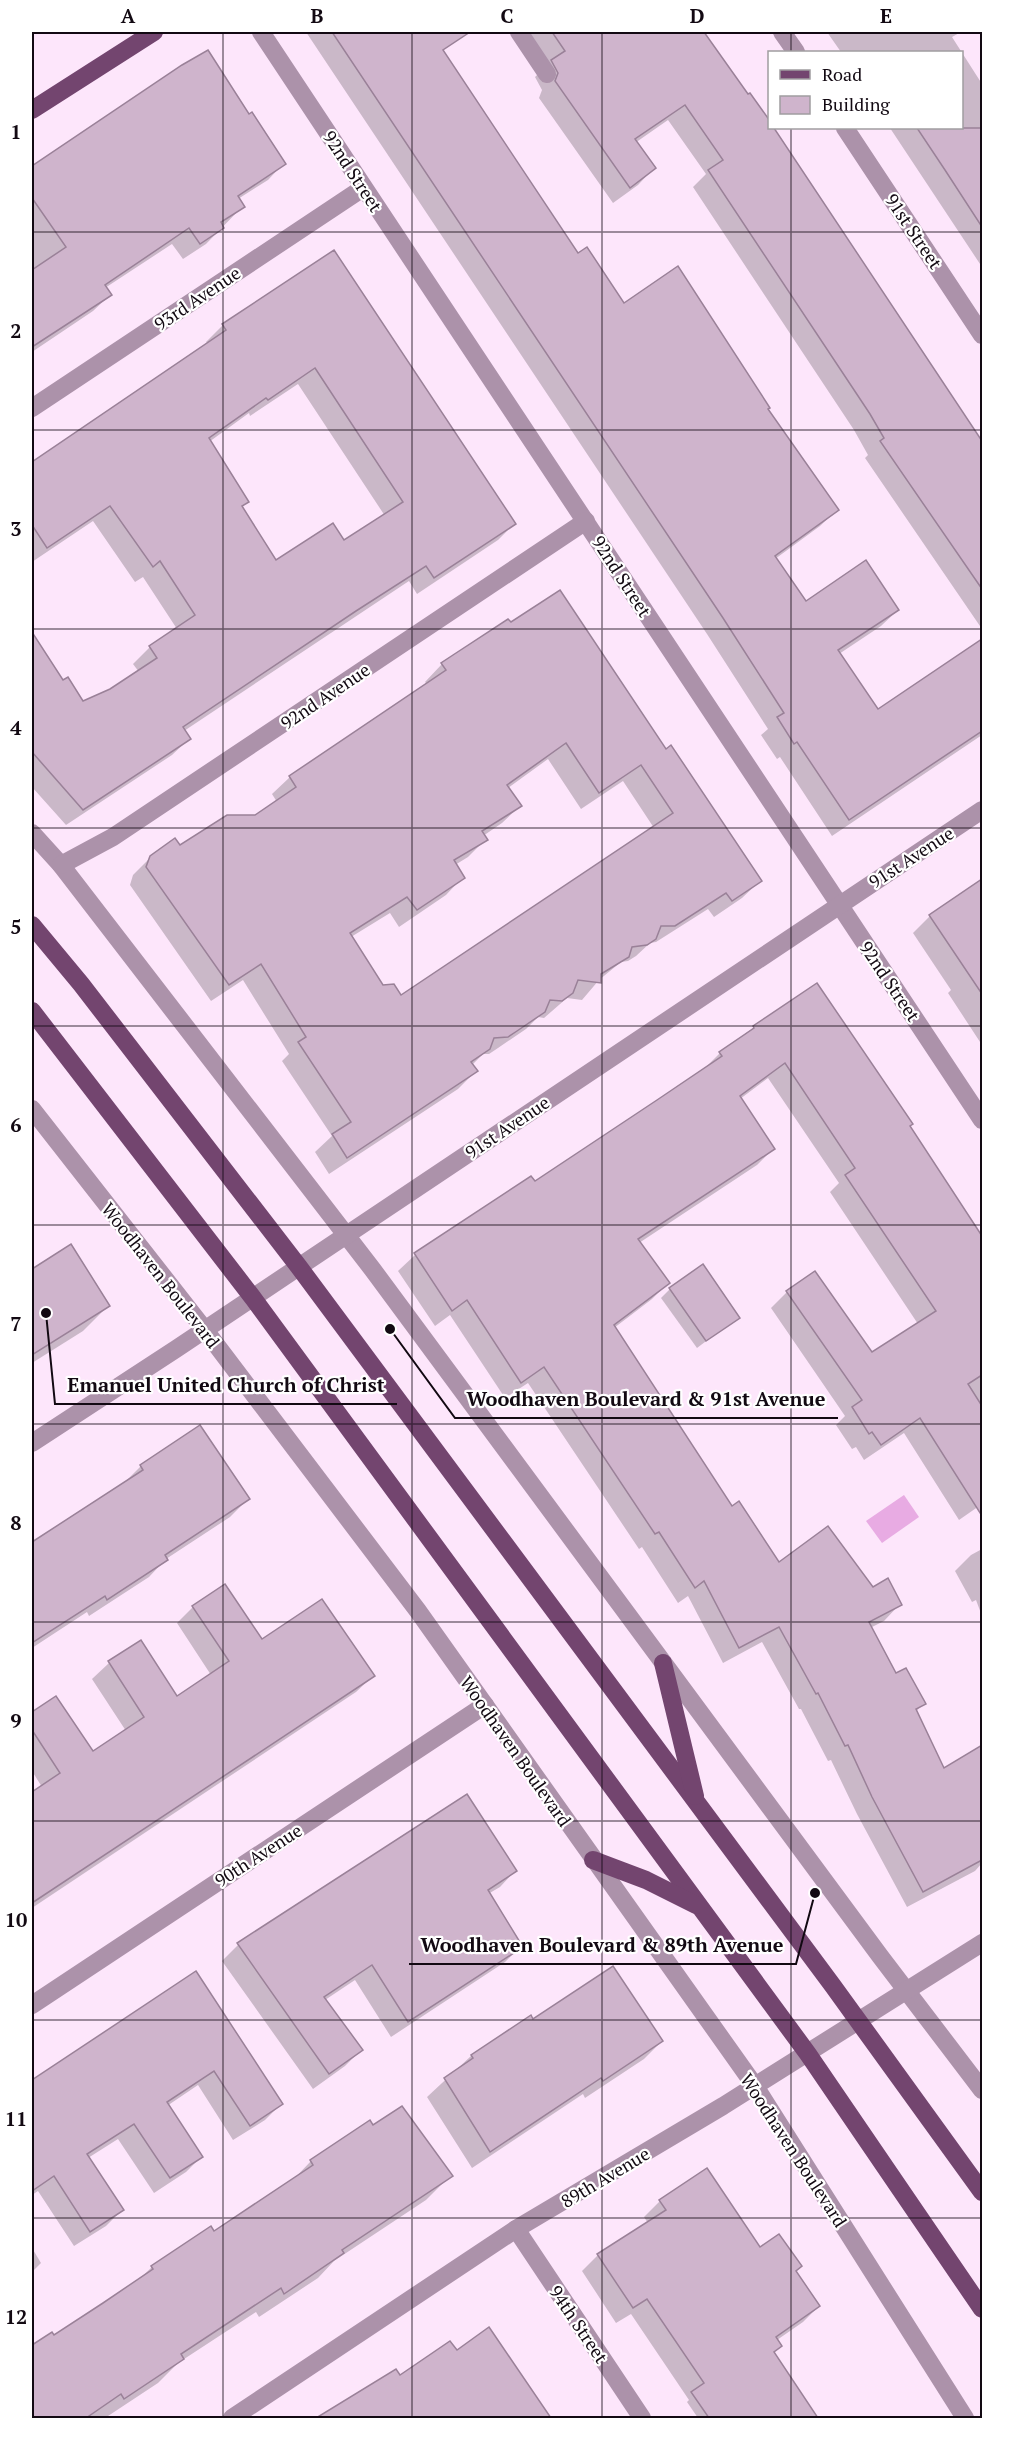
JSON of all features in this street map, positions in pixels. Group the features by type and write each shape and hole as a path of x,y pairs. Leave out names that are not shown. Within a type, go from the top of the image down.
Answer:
{"main road":[{"path":"32,110 154,32"},
{"path":"32,925 81,984 299,1267 859,2022 982,2192"},
{"path":"32,1011 253,1298 808,2054 982,2309"},
{"path":"663,1663 697,1803"},
{"path":"593,1860 646,1880 700,1907"}],"street":[{"name":"92nd Street","path":"261,32 982,1120"},
{"path":"519,32 547,74"},
{"path":"782,32 794,51"},
{"name":"91st Street","path":"846,129 982,335"},
{"name":"93rd Avenue","path":"32,408 363,188"},
{"name":"92nd Avenue","path":"61,865 112,837 586,521"},
{"name":"91st Avenue","path":"32,1443 205,1330 982,810"},
{"path":"32,833 61,865 346,1235 906,1991 982,2090"},
{"name":"Woodhaven Boulevard","path":"32,1109 205,1330 418,1611 485,1705 754,2086 965,2418"},
{"name":"90th Avenue","path":"32,2005 485,1705"},
{"name":"89th Avenue","path":"232,2418 516,2229 808,2054 982,1943"},
{"name":"94th Street","path":"516,2229 642,2418"}],"shaded area":[{"path":"904,1495 919,1517 882,1543 866,1521"}],"building":[{"path":"332,32 470,32 443,50 578,253 587,247 624,303 678,266 770,408 768,409 839,510 775,556 806,601 866,560 899,610 838,650 878,709 982,639 982,731 849,820 797,742 794,744 777,717 784,713 723,618"},
{"path":"552,32 704,32 768,118 768,129 775,129 982,441 982,589 880,441 884,438 870,414 708,170 723,160 685,105 635,139 656,168 630,188 555,81 558,73 551,60 565,51"},
{"path":"208,50 249,114 252,112 286,164 238,196 245,207 221,222 224,228 200,244 189,228 105,285 112,295 32,347 32,270 66,247 32,198 32,166"},
{"path":"982,128 982,227 918,129"},
{"path":"334,250 516,524 434,578 426,566 356,611 183,727 191,739 83,810 32,752 32,632 63,680 68,677 83,701 110,689 157,658 149,646 195,615 160,561 153,567 110,506 47,548 32,525 32,462 226,330 222,324","holes":["315,368 403,502 344,540 333,523 276,560 242,506 249,502 209,438 266,398 268,400"]},
{"path":"560,590 666,749 671,745 762,881 732,901 726,893 675,926 661,926 656,939 647,945 632,947 629,957 601,974 601,983 578,980 573,993 562,1001 550,1000 545,1012 517,1031 508,1037 494,1038 490,1049 471,1062 478,1071 347,1158 332,1134 351,1122 298,1042 306,1037 261,964 229,985 146,867 150,856 175,838 180,845 227,815 255,815 296,787 289,776 446,670 441,663 508,619 511,622","holes":["566,743 599,793 641,765 673,813 401,995 394,984 383,985 350,933 407,897 417,910 465,878 454,860 488,840 482,831 522,806 507,785"]},
{"path":"982,879 982,994 929,915"},
{"path":"817,983 913,1124 910,1126 982,1236 982,1375 968,1384 982,1406 982,1516 920,1418 881,1445 872,1432 869,1434 852,1407 862,1400 786,1291 815,1271 872,1352 936,1311 845,1175 855,1168 785,1063 740,1096 775,1149 638,1239 670,1283 614,1325 732,1506 739,1501 779,1562 828,1526 873,1587 888,1578 902,1605 869,1622 896,1673 906,1668 926,1704 916,1709 944,1768 982,1745 982,1860 923,1892 872,1797 848,1745 845,1746 818,1693 816,1694 779,1627 739,1648 704,1581 695,1588 659,1532 655,1534 544,1367 521,1383 467,1300 452,1311 414,1253 531,1176 535,1181 657,1100 722,1056 719,1052 754,1028 753,1026"},
{"path":"71,1244 110,1306 32,1355 32,1269"},
{"path":"703,1264 740,1318 706,1341 669,1288"},
{"path":"200,1425 250,1499 165,1555 168,1560 107,1600 105,1596 32,1643 32,1542 143,1470 140,1465"},
{"path":"225,1584 262,1639 322,1599 375,1676 32,1903 32,1792 60,1773 32,1730 32,1712 56,1696 93,1751 144,1717 108,1661 141,1640 177,1696 229,1661 192,1606"},
{"path":"467,1794 517,1871 488,1890 523,1947 408,2022 372,1965 324,1997 363,2050 329,2074 237,1943"},
{"path":"613,1966 663,2041 603,2081 601,2078 490,2152 444,2078 473,2058 471,2055 531,2015 533,2019"},
{"path":"196,1971 283,2104 250,2126 214,2071 167,2102 203,2157 170,2178 134,2124 87,2154 124,2210 90,2232 54,2176 32,2191 32,2080"},
{"path":"402,2106 453,2176 342,2250 344,2253 284,2294 281,2288 181,2354 184,2359 124,2399 121,2394 86,2418 32,2418 32,2345 52,2332 54,2335 103,2303 153,2269 151,2266 211,2226 214,2231 313,2165 310,2160 370,2120 373,2125"},
{"path":"707,2168 760,2247 779,2234 802,2266 796,2271 820,2306 776,2337 782,2346 774,2352 818,2418 709,2418 691,2392 704,2383 647,2299 633,2308 597,2254 666,2210 659,2200"},
{"path":"489,2327 551,2418 316,2418 396,2369 400,2375 450,2341 457,2350"}],"place":[{"name":"Emanuel United Church of Christ","path":"46,1313"},
{"name":"Woodhaven Boulevard & 91st Avenue","path":"390,1329"},
{"name":"Woodhaven Boulevard & 89th Avenue","path":"815,1893"}]}
